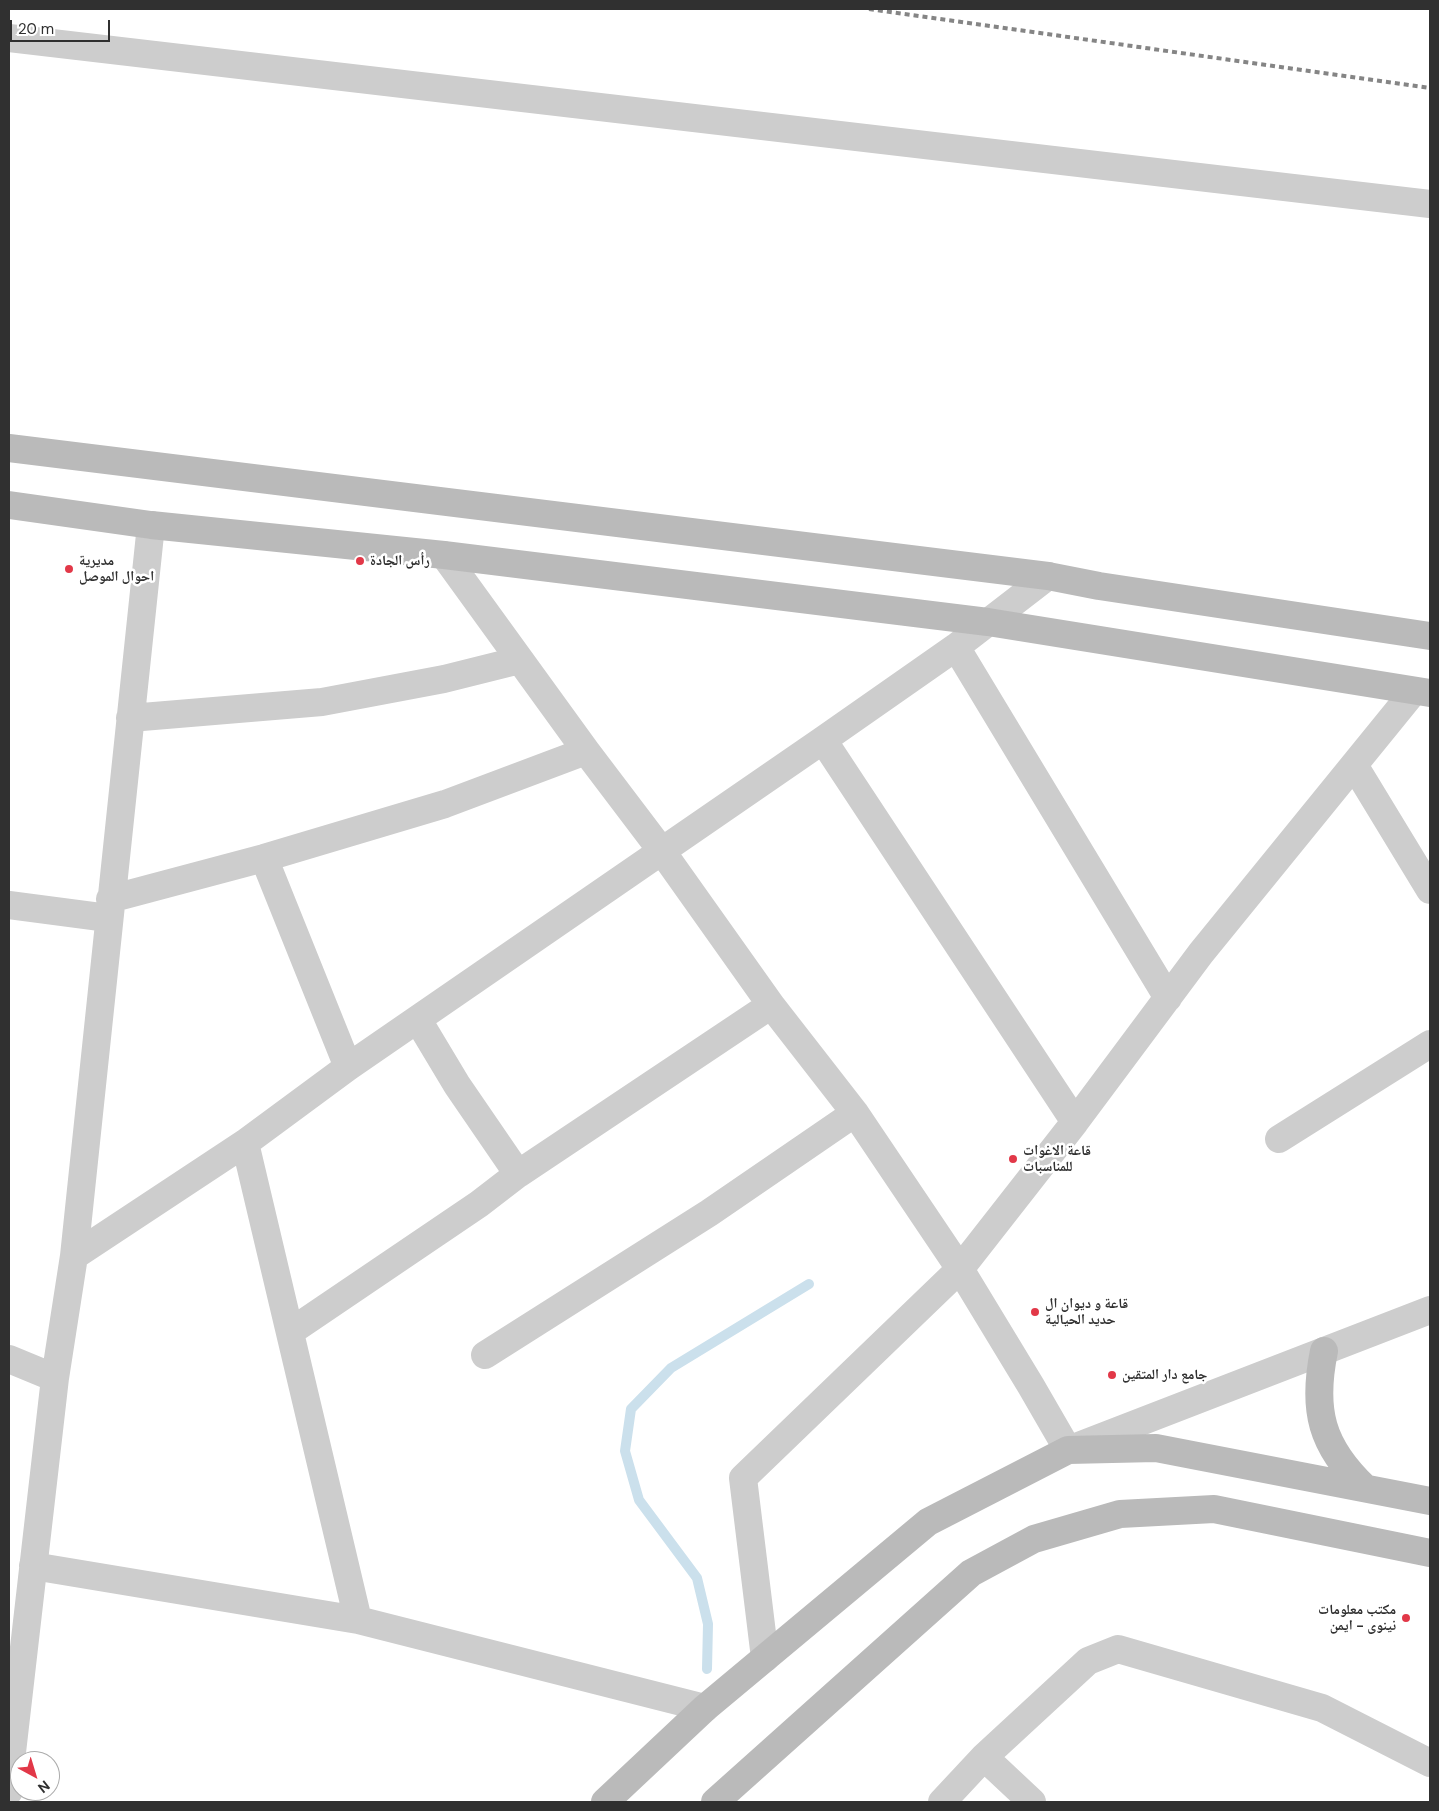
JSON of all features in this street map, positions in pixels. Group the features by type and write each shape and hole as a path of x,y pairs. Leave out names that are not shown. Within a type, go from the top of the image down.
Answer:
{"main road":[{"path":"9,448 1048,576 1099,586 1430,636"},
{"path":"9,505 151,524 444,555 988,622 1422,692"},
{"path":"1324,1351 1319,1376 1318,1401 1323,1426 1332,1449 1346,1470 1365,1488"},
{"path":"605,1802 705,1708 928,1522 1068,1450 1156,1448 1430,1500"},
{"path":"715,1802 971,1574 1034,1539 1120,1514 1214,1509 1430,1553"}],"street":[{"path":"9,38 1430,204"},
{"path":"11,1751 55,1378 74,1256 109,908 151,524"},
{"path":"444,555 586,751 661,850 771,1005 855,1113 960,1268 1068,1450 1430,1310"},
{"path":"74,1256 245,1143 348,1067 661,850 824,740 956,647 1048,576"},
{"path":"956,647 1168,998"},
{"path":"130,718 322,702 444,679 520,660"},
{"path":"765,1658 743,1478 960,1268 1075,1122 1201,953 1354,765 1422,692"},
{"path":"824,740 1075,1122"},
{"path":"9,905 109,908 264,858 445,804 586,751"},
{"path":"1354,765 1430,890"},
{"path":"264,858 348,1067"},
{"path":"290,1332 479,1204 518,1174 771,1005"},
{"path":"418,1020 457,1085 518,1174"},
{"path":"1279,1139 1430,1044"},
{"path":"485,1355 709,1213 855,1113"},
{"path":"245,1143 358,1620"},
{"path":"9,1358 55,1378"},
{"path":"33,1566 358,1620 705,1708"},
{"path":"942,1802 984,1758 1088,1661 1118,1649 1322,1708 1430,1764"},
{"path":"984,1758 1032,1802"},
{"path":"9,1791 10,1761"}],"waterway":[{"path":"707,1669 708,1624 697,1578 639,1500 625,1451 631,1409 671,1368 809,1284"}],"railway":[{"path":"869,9 1430,88"}],"place":[{"name":"رأس الجادة","path":"360,561"},
{"name":"مديرية احوال الموصل","path":"69,569"},
{"name":"قاعة الاغوات للمناسبات","path":"1013,1159"},
{"name":"قاعة و ديوان ال حديد الحيالية","path":"1035,1312"},
{"name":"جامع دار المتقين","path":"1112,1375"},
{"name":"مكتب معلومات نينوى - ايمن","path":"1406,1618"}]}
